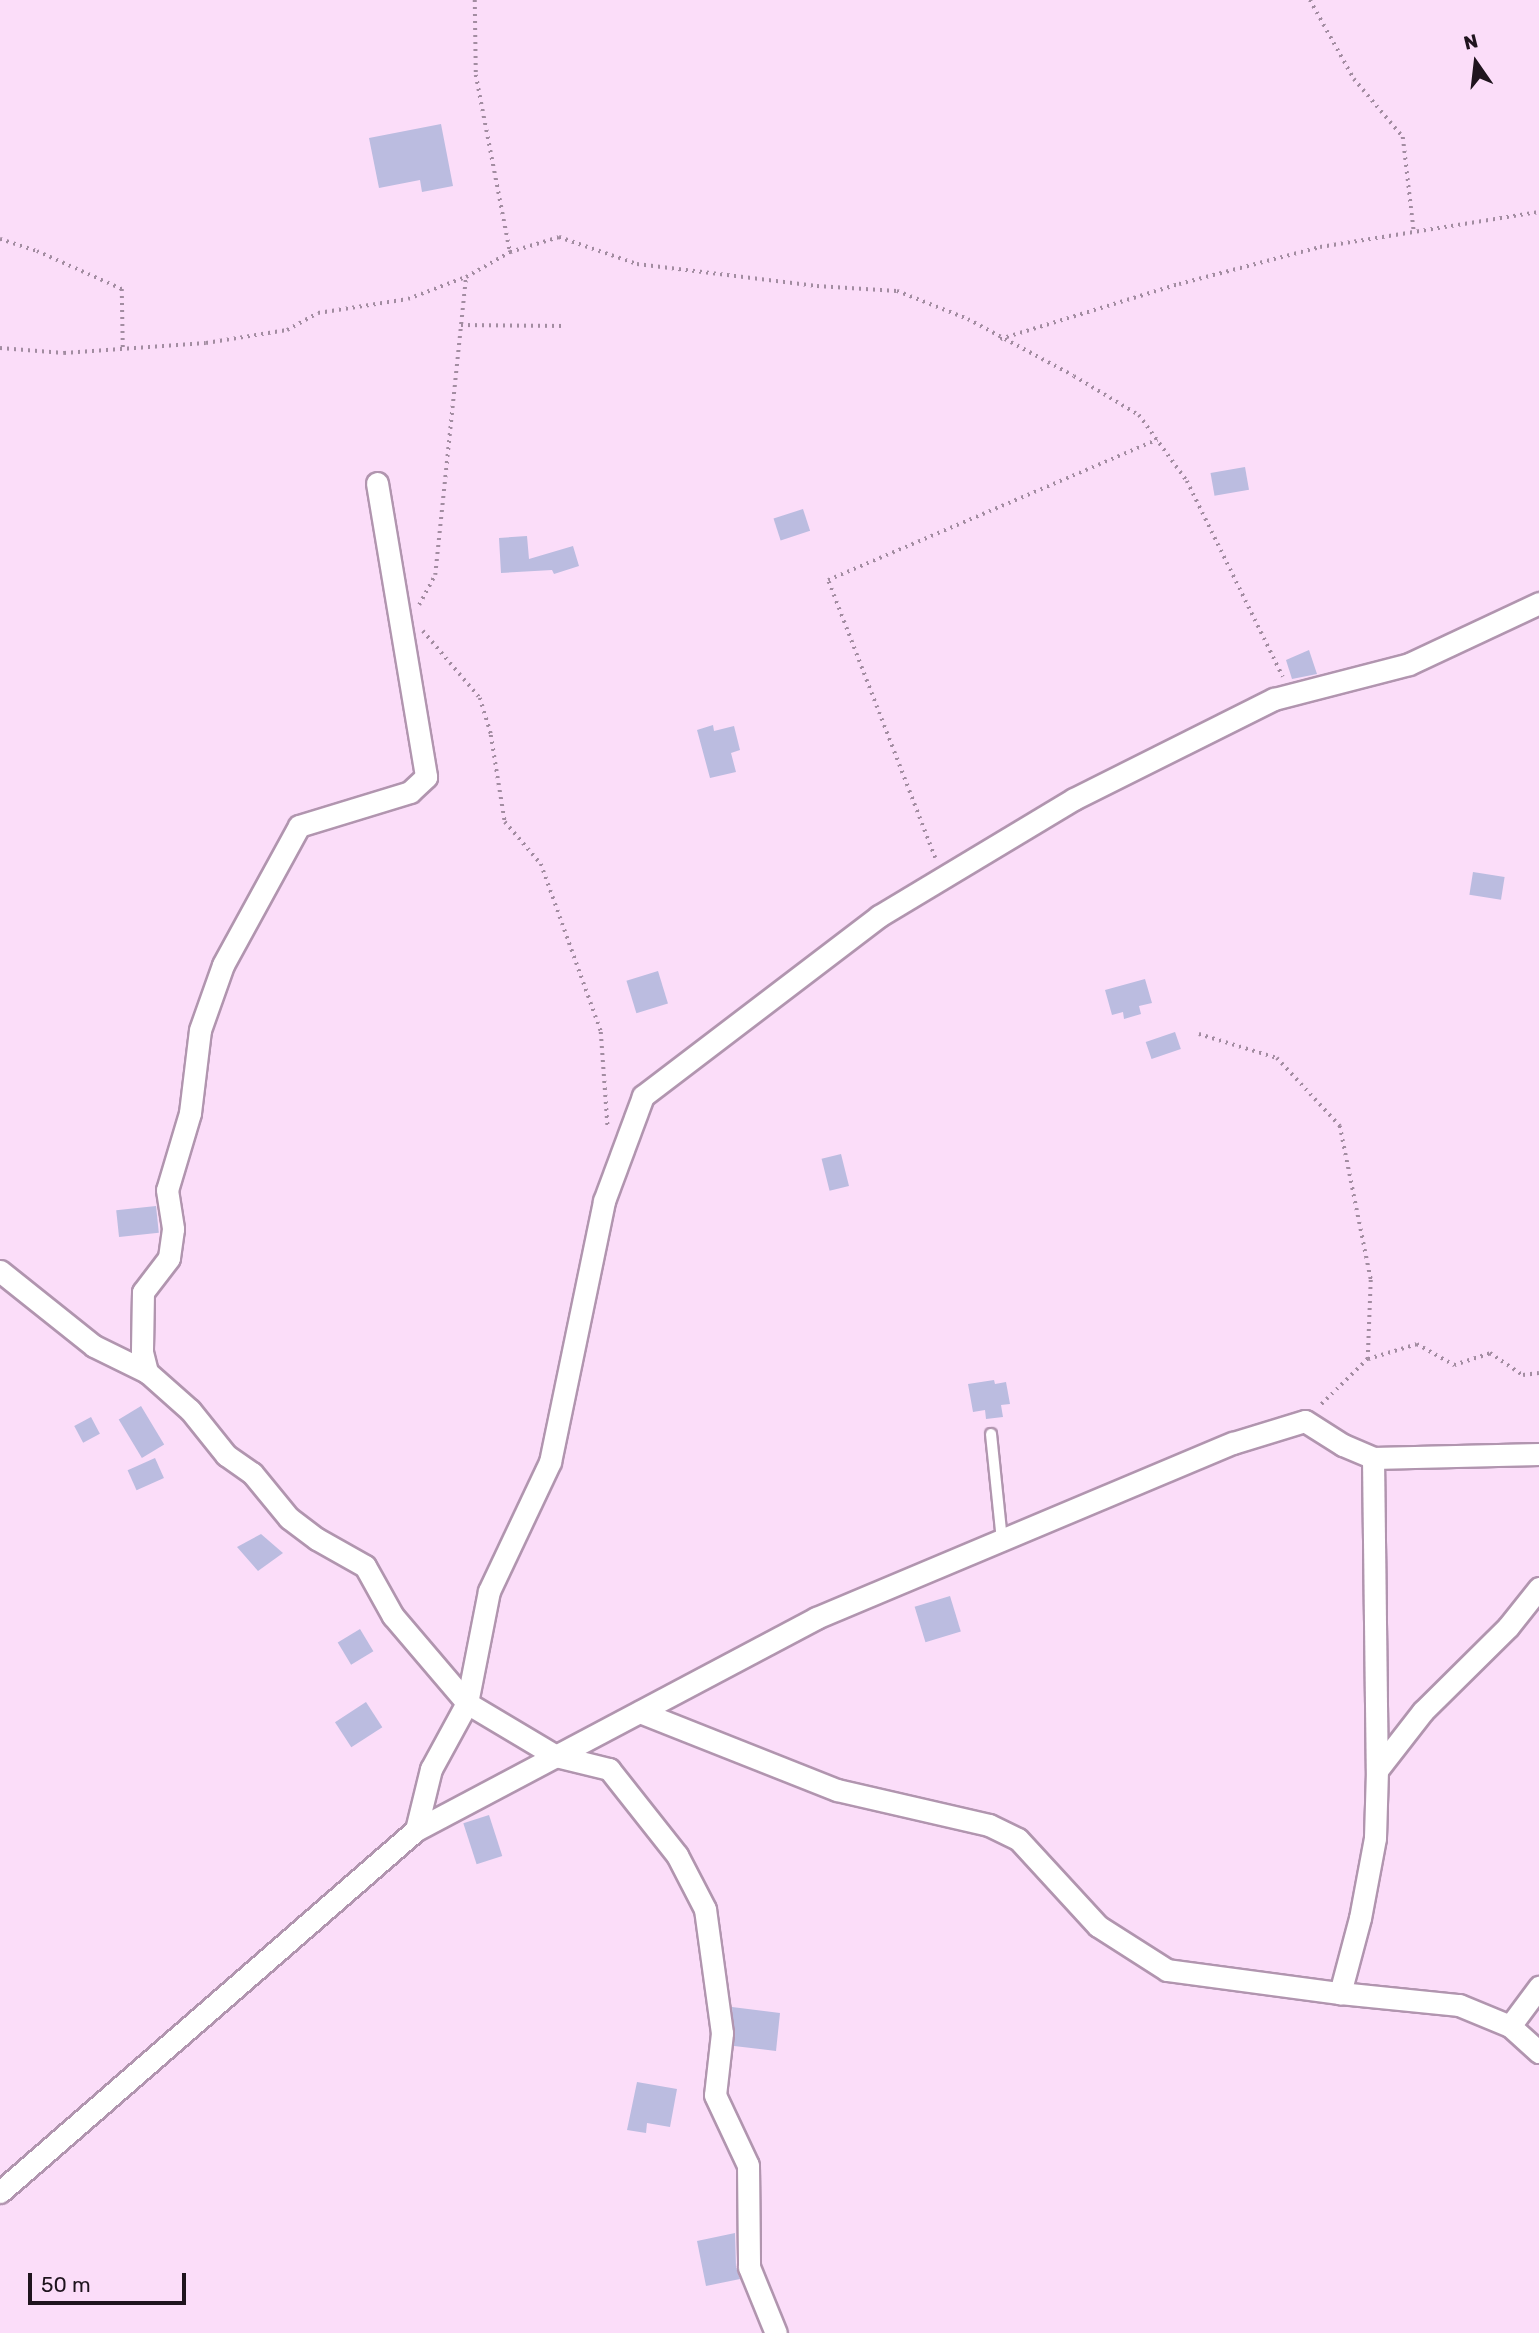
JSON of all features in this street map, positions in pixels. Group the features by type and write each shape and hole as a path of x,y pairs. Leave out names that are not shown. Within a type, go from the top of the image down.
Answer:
{"street":[{"path":"147,1372 142,1352 143,1292 169,1258 173,1229 167,1190 190,1113 200,1030 223,965 299,826 410,792 426,777 377,483"},
{"path":"416,1830 431,1769 467,1703 489,1591 550,1462 604,1201 643,1096 879,916 1074,799 1274,699 1409,664 1539,603"},
{"path":"0,1270 94,1346 147,1372 191,1410 226,1455 252,1473 289,1518 317,1539 365,1566 393,1616 467,1703 556,1756 609,1769 677,1855 705,1909 722,2033 715,2095 748,2165 749,2267 776,2333"},
{"path":"0,2192 416,1830 816,1618 1233,1443 1305,1421 1343,1446 1373,1458 1539,1454"},
{"path":"1340,1993 1360,1918 1375,1838 1377,1770 1373,1458"},
{"path":"1377,1770 1423,1711 1508,1627 1539,1588"},
{"path":"640,1712 837,1790 989,1825 1018,1839 1098,1926 1167,1970 1340,1993 1459,2005 1510,2026 1539,2052"},
{"path":"1510,2026 1539,1987"}],"lane":[{"path":"991,1434 1002,1540"}],"path":[{"path":"475,0 476,75 510,252"},
{"path":"1310,0 1354,79 1403,137 1415,232"},
{"path":"1000,339 1153,291 1307,250 1539,212"},
{"path":"0,348 64,353 206,343 287,330 318,313 408,299 466,277 510,252 559,237 637,264 817,286 897,291 968,319 1000,339 1074,376 1139,415 1187,481 1291,695"},
{"path":"0,239 37,251 122,289 122,348"},
{"path":"418,607 435,575 466,277"},
{"path":"461,325 566,326"},
{"path":"942,878 828,580 1157,440"},
{"path":"421,628 480,698 491,735 505,822 541,864 601,1032 609,1139"},
{"path":"1199,1034 1277,1058 1340,1126 1371,1280 1368,1359"},
{"path":"1305,1421 1368,1359 1417,1344 1454,1365 1490,1353 1524,1375 1539,1373"}],"building":[{"path":"441,124 453,186 422,192 420,180 379,188 369,138"},
{"path":"1245,467 1249,490 1215,496 1211,473"},
{"path":"803,509 810,531 781,540 774,519"},
{"path":"527,536 529,559 573,546 579,566 554,574 552,570 501,573 499,538"},
{"path":"1309,650 1317,674 1292,679 1286,660"},
{"path":"713,725 714,731 734,726 740,750 731,753 736,772 710,778 697,730"},
{"path":"1473,872 1505,877 1501,900 1469,895"},
{"path":"658,971 668,1004 636,1013 626,981"},
{"path":"1145,979 1152,1003 1139,1006 1141,1014 1124,1019 1123,1012 1112,1015 1105,990"},
{"path":"1175,1032 1181,1049 1152,1059 1146,1042"},
{"path":"841,1154 849,1186 830,1191 822,1159"},
{"path":"156,1206 159,1233 119,1237 116,1210"},
{"path":"994,1380 995,1384 1006,1382 1010,1404 1001,1405 1003,1417 986,1419 985,1410 973,1412 968,1384"},
{"path":"141,1406 164,1445 142,1458 119,1419"},
{"path":"91,1417 100,1434 83,1443 74,1426"},
{"path":"155,1458 164,1478 137,1490 128,1470"},
{"path":"261,1534 283,1553 258,1571 237,1547"},
{"path":"950,1596 961,1631 925,1642 915,1607"},
{"path":"360,1629 373,1651 351,1665 338,1642"},
{"path":"366,1702 382,1727 351,1747 335,1722"},
{"path":"489,1815 502,1856 477,1864 463,1823"},
{"path":"732,2007 780,2013 776,2051 734,2046"},
{"path":"637,2082 677,2089 670,2127 647,2123 646,2133 627,2130"},
{"path":"735,2233 736,2267 740,2279 706,2286 697,2241"}]}
